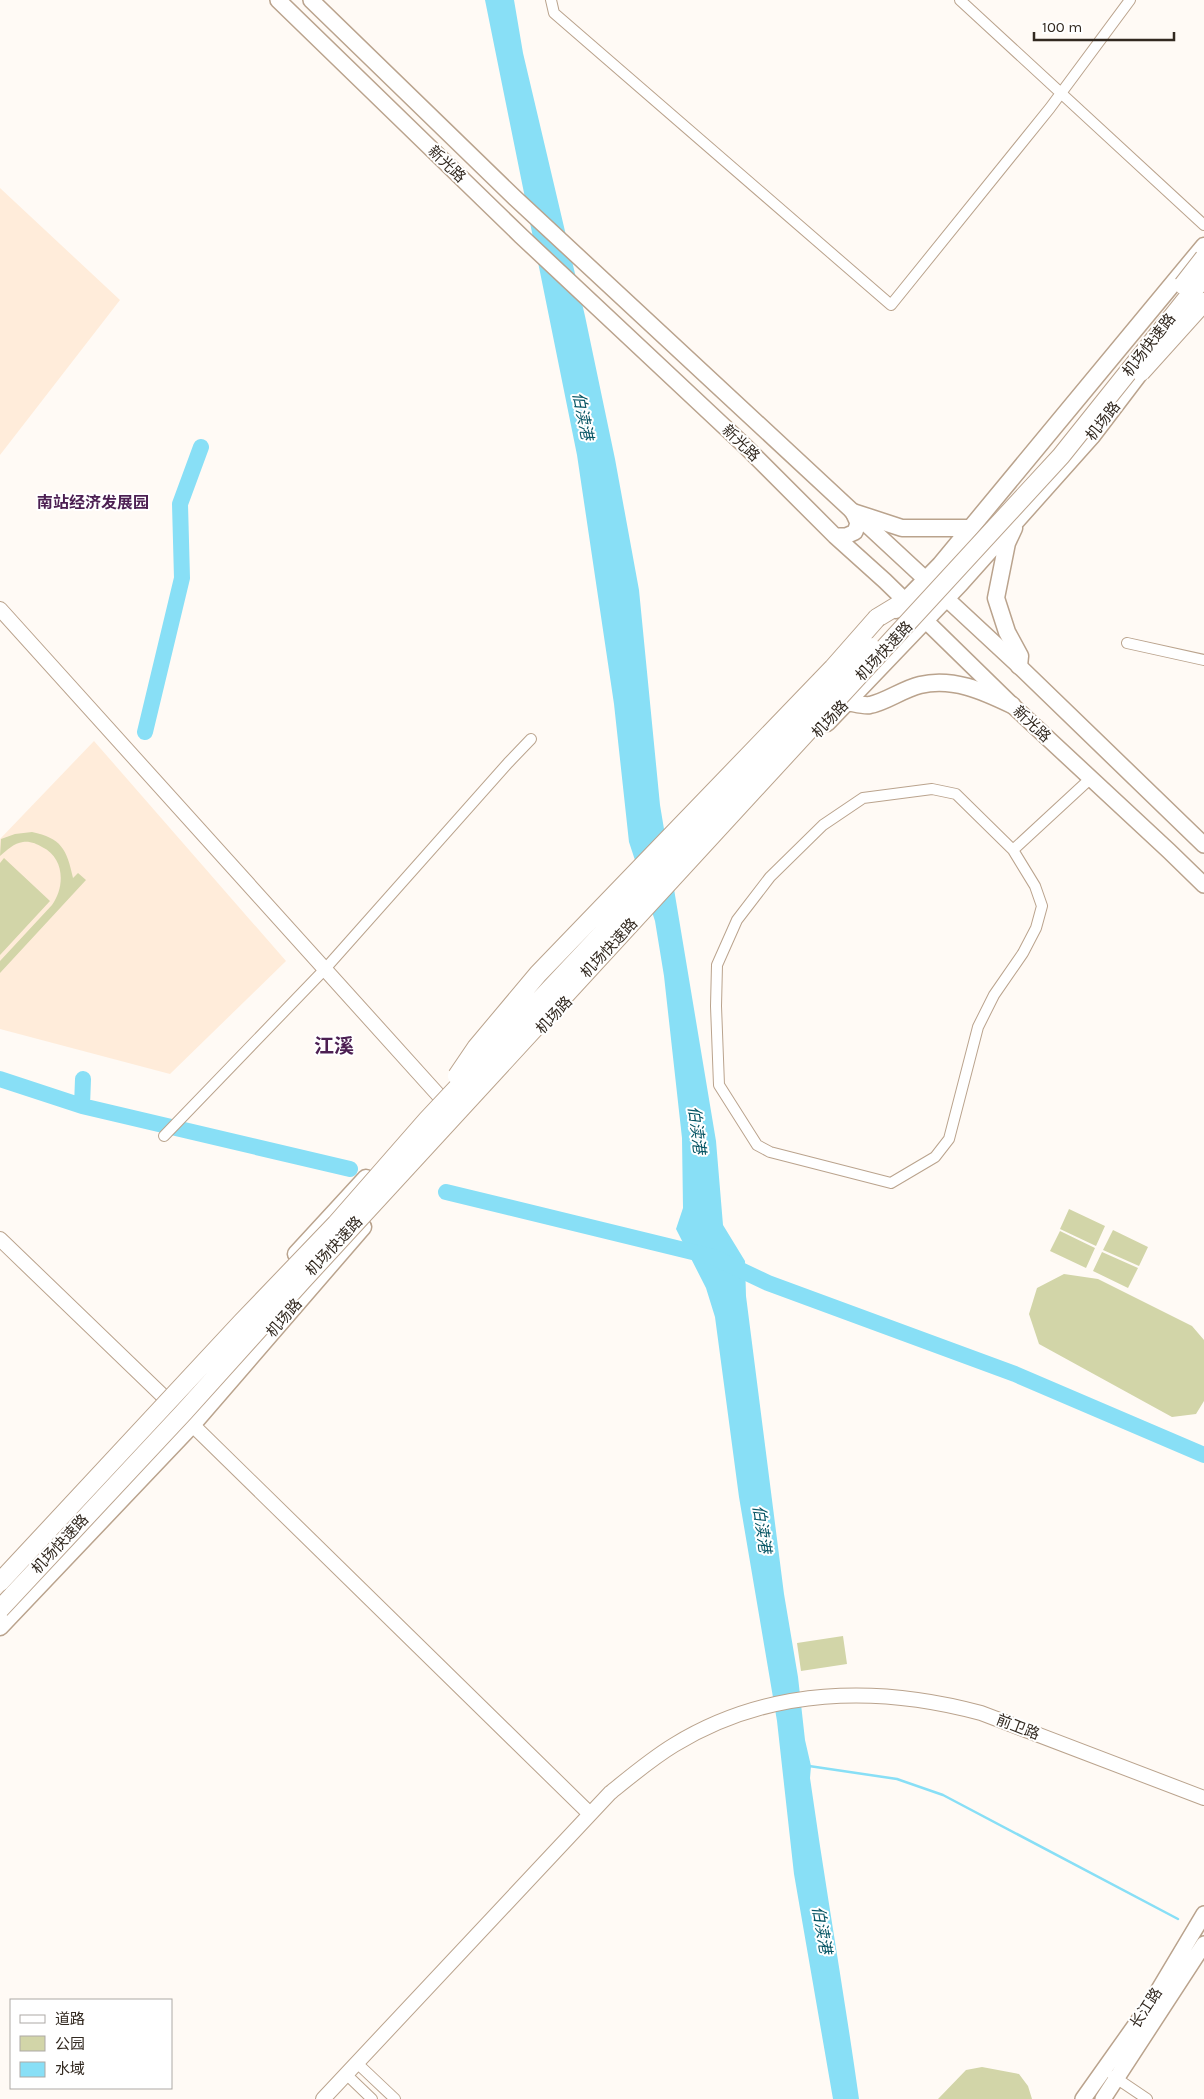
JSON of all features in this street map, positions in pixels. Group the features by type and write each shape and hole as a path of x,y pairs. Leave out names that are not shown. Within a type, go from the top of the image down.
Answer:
{"highway":[{"name":"机场快速路","path":"0,1582 336,1224 427,1120 969,543 1052,450 1204,258"},
{"name":"机场快速路","path":"1,1608 184,1412 1061,456 1204,277"},
{"path":"1061,456 1176,335 1204,302"},
{"path":"427,1120 476,1048 538,974 833,668 877,618 906,601"}],"main road":[{"name":"新光路","path":"278,0 521,236 745,446 835,536 906,601 1012,705 1204,885"},
{"name":"新光路","path":"311,0 514,198 1018,666 1204,845"},
{"name":"机场路","path":"0,1572 165,1398 440,1097 484,1042 906,601 1204,246"},
{"name":"机场路","path":"0,1627 192,1425 458,1117 640,924 698,859 946,599 1092,436 1204,290"},
{"path":"853,512 902,528 969,528"},
{"path":"835,536 846,536 855,532 858,523 853,512"},
{"path":"1018,666 1020,656 1007,632 996,598 1007,542 1020,516"},
{"path":"847,702 869,705 919,685 938,682 982,691 1012,705"},
{"name":"长江路","path":"1083,2099 1149,2006 1204,1914"},
{"name":"长江路","path":"1104,2099 1204,1944"}],"street":[{"path":"551,0 554,13 891,305 1061,93 1130,0"},
{"path":"960,0 1204,225"},
{"path":"0,609 458,1117"},
{"path":"1127,644 1204,660"},
{"path":"164,1136 325,969 508,762 531,739"},
{"path":"1013,850 1091,778"},
{"path":"932,789 956,794 1013,850 1035,886 1042,906 1036,928 1023,953 994,995 978,1027 949,1139 935,1157 891,1183 770,1152 757,1145 719,1085 716,1006 717,965 737,920 770,877 823,826 863,798 932,789"},
{"path":"0,1239 590,1814"},
{"name":"前卫路","path":"324,2099 610,1793 675,1744 724,1720 747,1712 787,1701 824,1696 866,1694 904,1697 954,1706 981,1713 1204,1798"},
{"path":"358,2064 395,2099"},
{"path":"1104,2070 1147,2099"},
{"path":"347,2075 372,2099"}],"shaded area":[{"path":"0,188 120,300 0,455"},
{"path":"94,741 286,961 170,1074 0,1029 0,839"}],"green space":[{"path":"32,832 50,838 61,846 68,859 73,878 78,873 86,880 0,973 0,961 52,905 61,882 59,865 55,858 50,852 36,844 26,842 17,844 0,856 1,839 15,834"},
{"path":"4,858 50,901 0,955 0,863"},
{"path":"1069,1209 1105,1226 1096,1246 1060,1229"},
{"path":"1113,1230 1148,1247 1139,1266 1103,1250"},
{"path":"1060,1231 1095,1248 1086,1268 1050,1251"},
{"path":"1102,1252 1138,1268 1128,1288 1093,1271"},
{"path":"1064,1274 1098,1279 1192,1326 1204,1340 1204,1401 1196,1414 1172,1417 1039,1344 1029,1314 1037,1288"},
{"path":"843,1636 847,1664 801,1671 797,1643"},
{"path":"982,2067 1019,2074 1028,2086 1032,2099 938,2099 966,2070"}],"water":[{"name":"伯渎港","path":"485,0 514,0 523,53 585,316 615,459 639,590 660,805 716,1141 723,1225 745,1261 746,1296 784,1594 798,1677 805,1740 811,1766 810,1778 859,2099 833,2099 794,1874 777,1721 739,1497 715,1317 706,1288 676,1229 683,1208 682,1138 664,976 655,921 629,842 614,704 577,455"}],"waterway":[{"path":"145,732 182,578 180,504 201,447"},
{"path":"0,1079 82,1106 350,1169"},
{"path":"82,1106 83,1079"},
{"path":"446,1192 713,1257 768,1283 1015,1374 1204,1455"},
{"path":"809,1766 897,1779 943,1795 1178,1919"}],"district":[{"name":"南站经济发展园","path":"93,502"},
{"name":"江溪","path":"334,1046"}]}
